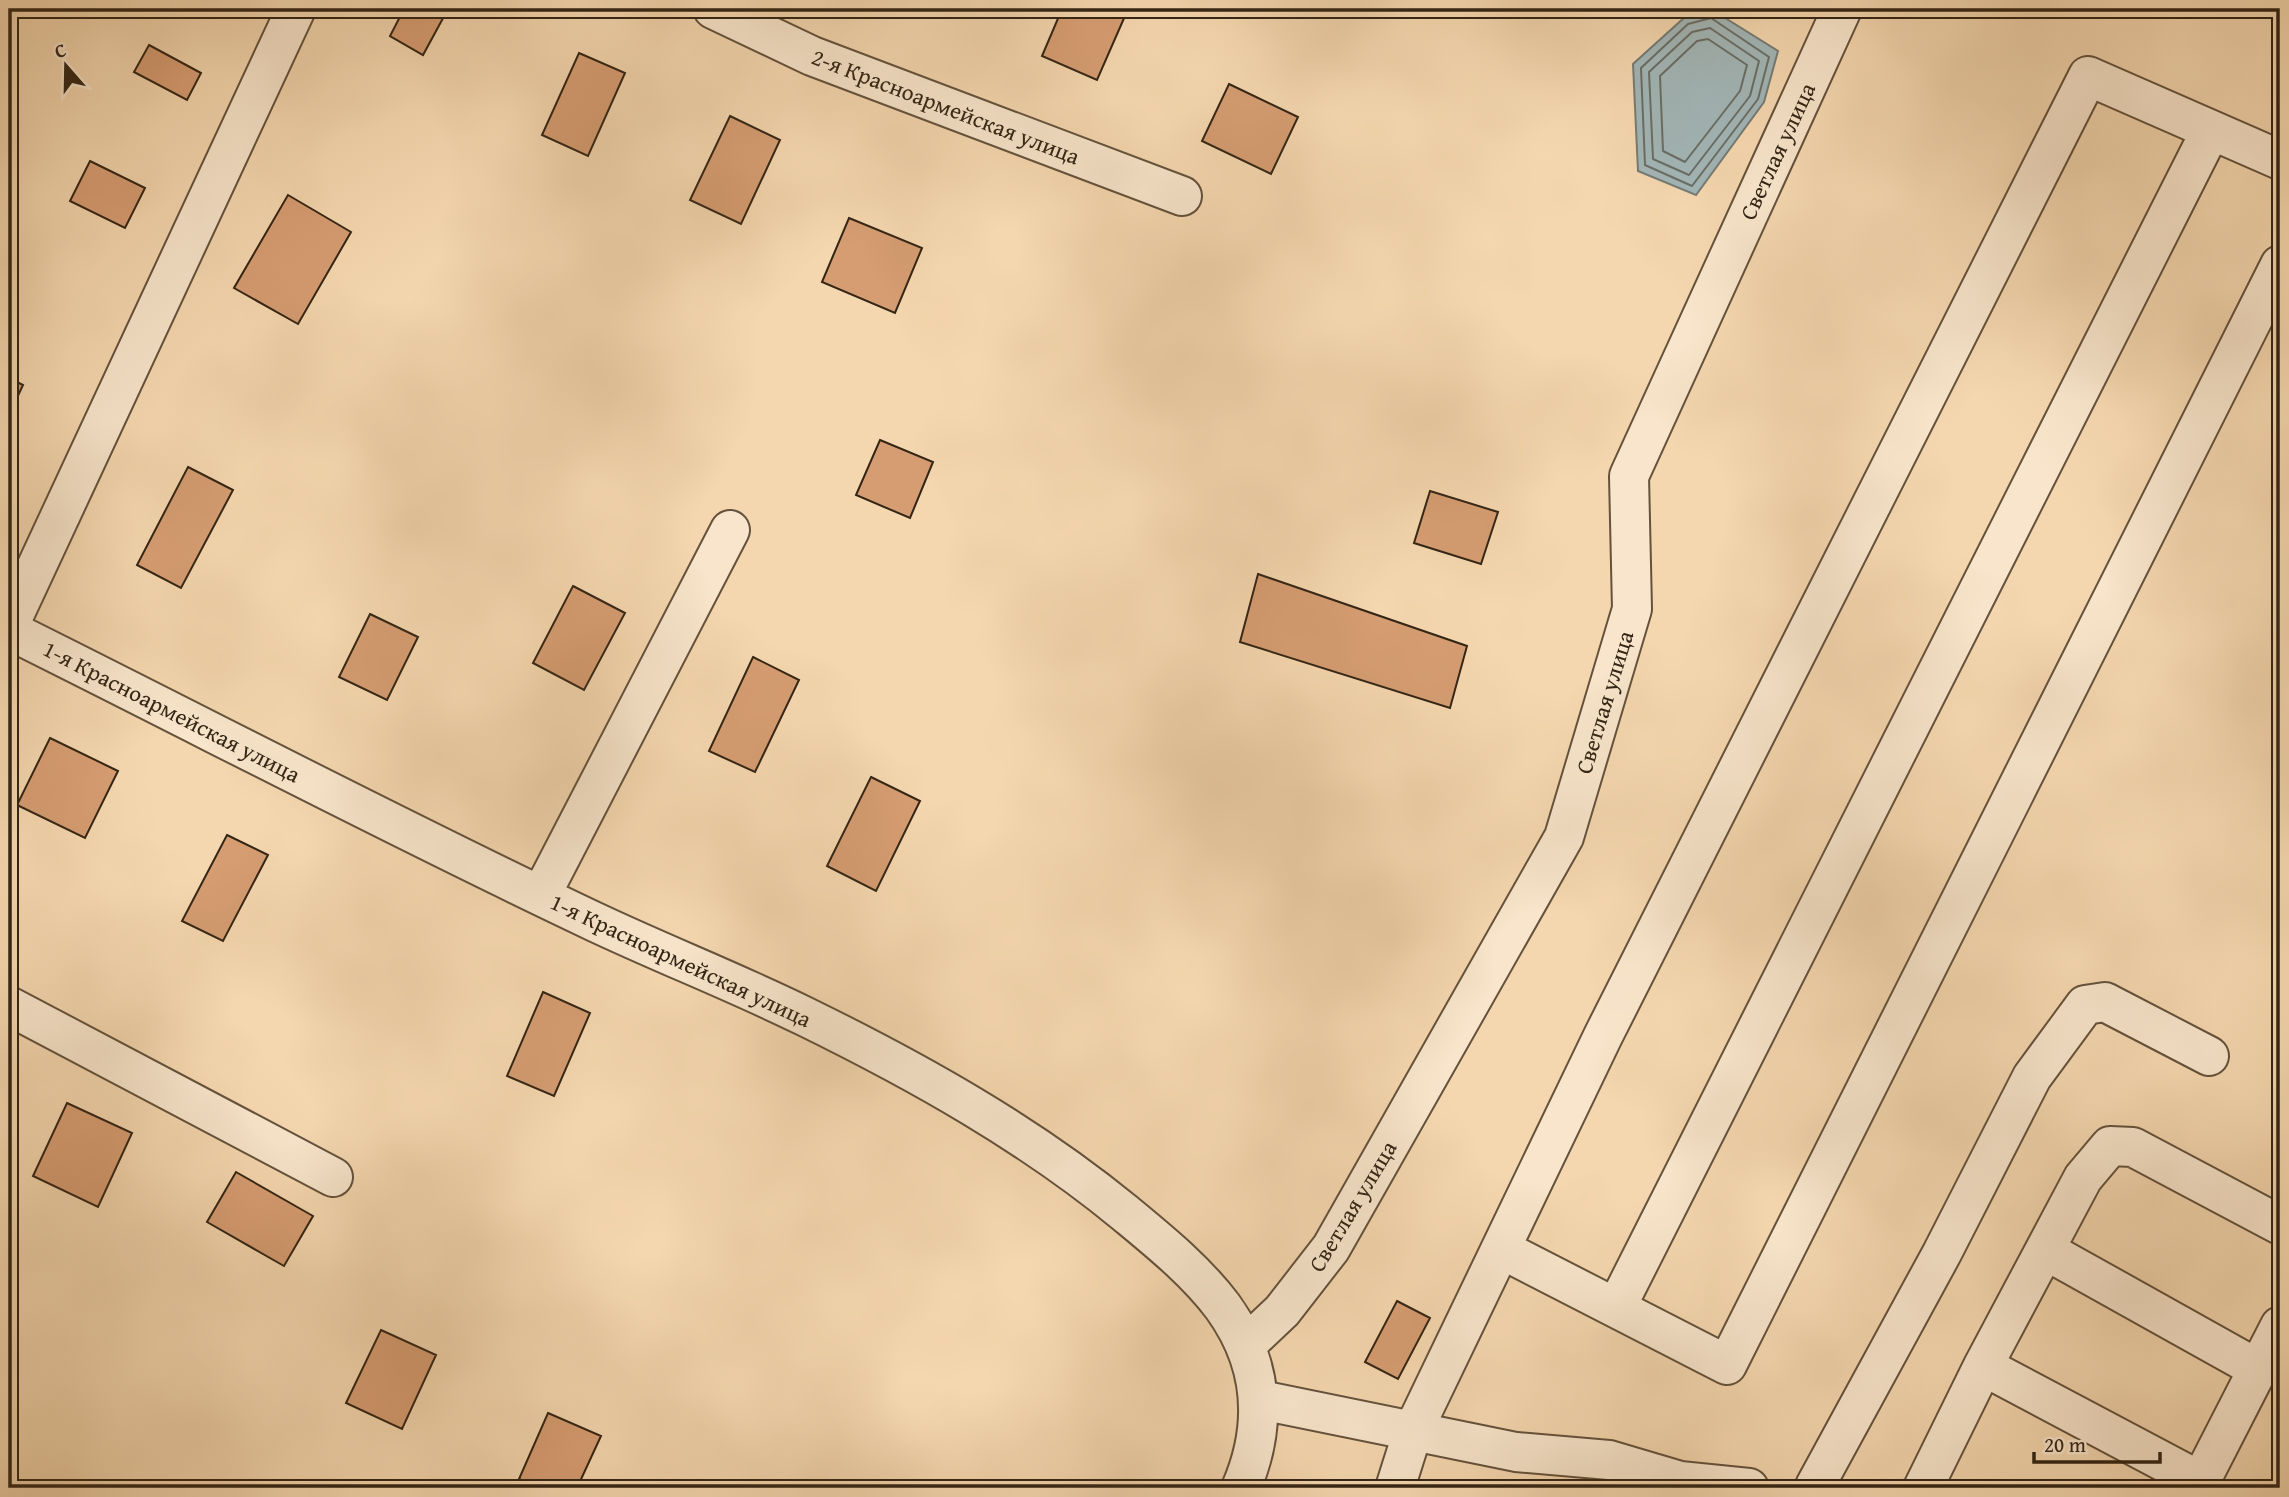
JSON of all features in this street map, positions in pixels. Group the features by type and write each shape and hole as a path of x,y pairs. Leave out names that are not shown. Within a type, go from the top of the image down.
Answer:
{"street":[{"path":"9,628 296,9"},
{"name":"2-я Красноармейская улица","path":"713,9 812,56 1182,196"},
{"name":"Светлая улица","path":"1245,1346 1282,1311 1331,1248 1564,837 1632,609 1629,476 1842,9"},
{"path":"1395,1488 1413,1431 1603,1036 2088,76 2280,160"},
{"path":"1616,1308 2211,130"},
{"path":"1501,1249 1727,1365 2280,265"},
{"path":"541,895 730,530"},
{"name":"1-я Красноармейская улица","path":"9,628 541,895 807,1018 1016,1131 1090,1185 1172,1251 1223,1308 1245,1346 1261,1400"},
{"path":"1818,1488 2032,1077 2065,1028 2085,1005 2105,1002 2209,1056"},
{"path":"9,1006 333,1177"},
{"path":"1923,1488 1983,1366 2083,1178 2110,1146 2133,1147 2280,1225"},
{"path":"2045,1250 2258,1369"},
{"path":"1983,1366 2198,1485 2280,1326"},
{"path":"1241,1488 1252,1463 1261,1400 1413,1431 1541,1472 1609,1460 1678,1484 1749,1488"}],"water":[{"path":"1714,11 1778,51 1764,102 1696,195 1638,171 1633,64 1685,17"}],"building":[{"path":"404,9 448,9 423,55 390,36"},
{"path":"1062,9 1109,9 1125,16 1097,80 1042,56"},
{"path":"149,45 201,73 187,100 134,72"},
{"path":"579,53 625,73 588,156 542,135"},
{"path":"1229,84 1298,117 1271,174 1202,141"},
{"path":"730,116 780,140 741,224 690,200"},
{"path":"90,161 145,188 125,228 70,201"},
{"path":"288,195 351,232 298,324 234,288"},
{"path":"849,218 922,248 895,313 822,282"},
{"path":"9,378 23,385 9,415"},
{"path":"880,440 933,462 910,518 856,495"},
{"path":"188,467 233,490 181,588 137,565"},
{"path":"1430,491 1498,512 1481,564 1414,543"},
{"path":"1258,574 1467,646 1450,708 1240,642"},
{"path":"573,586 625,613 584,690 533,663"},
{"path":"370,614 418,637 387,700 339,677"},
{"path":"753,657 799,680 755,772 709,751"},
{"path":"50,738 118,771 85,838 17,805"},
{"path":"871,777 920,801 876,891 827,866"},
{"path":"227,835 268,855 223,941 182,921"},
{"path":"543,992 590,1013 554,1096 507,1076"},
{"path":"67,1103 132,1133 98,1207 33,1176"},
{"path":"236,1172 313,1216 284,1266 207,1222"},
{"path":"1397,1301 1430,1318 1398,1379 1365,1362"},
{"path":"381,1330 436,1355 402,1429 346,1403"},
{"path":"548,1413 601,1436 577,1488 540,1488 519,1479"}]}
